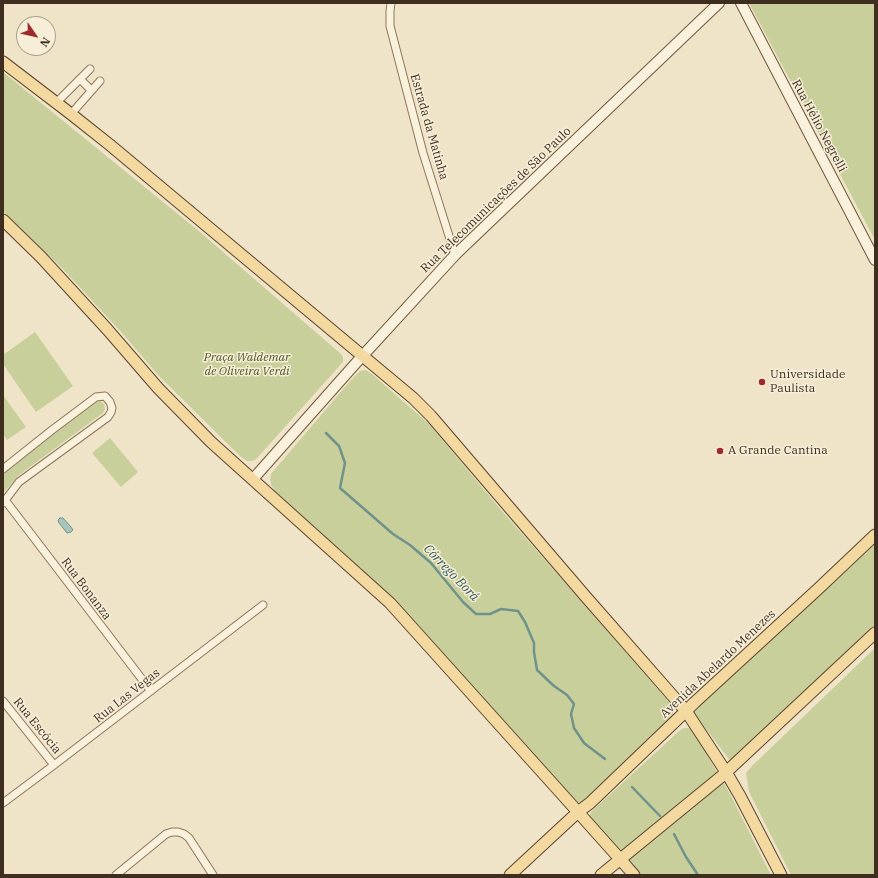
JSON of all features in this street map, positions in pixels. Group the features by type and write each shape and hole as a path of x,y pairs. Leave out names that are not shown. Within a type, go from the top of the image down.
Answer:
{"main road":[{"path":"3,62 129,160 413,398 431,416 686,712 726,772 740,796 781,875"},
{"path":"3,220 56,273 158,388 211,442 390,602 634,875"},
{"name":"Avenida Abelardo Menezes","path":"510,875 578,812 590,803 694,703 875,535"},
{"path":"601,875 726,772 875,633"}],"street":[{"name":"Estrada da Matinha","path":"391,3 390,26 423,153 455,255"},
{"name":"Rua Telecomunicações de São Paulo","path":"253,479 362,356 455,255 719,3"},
{"name":"Rua Hélio Negrelli","path":"741,3 875,260"},
{"path":"56,103 90,70"},
{"path":"80,79 91,90"},
{"path":"71,114 100,81"},
{"path":"3,469 96,397 104,396 110,402 112,408 108,417 18,482 4,501"},
{"name":"Rua Bonanza","path":"4,501 151,691"},
{"name":"Rua Las Vegas","path":"3,803 263,605"},
{"name":"Rua Escócia","path":"3,701 54,765"},
{"path":"116,875 166,834 172,832 184,834 189,838 213,875"}],"green space":[{"path":"749,3 875,3 875,240"},
{"name":"Praça Waldemar de Oliveira Verdi","path":"3,72 200,232 343,357 343,362 255,460 247,461 241,457 158,375 123,334 60,266 3,211"},
{"path":"35,332 73,386 36,412 3,364 3,355"},
{"path":"366,370 429,424 502,511 670,703 674,716 587,799 576,803 405,611 356,564 275,491 271,485 271,474 350,381 360,371"},
{"path":"3,395 26,427 7,440 3,434"},
{"path":"96,400 104,404 105,409 103,413 19,475 3,493 3,474"},
{"path":"110,438 138,472 121,487 92,453"},
{"path":"875,542 875,626 732,763 693,712"},
{"path":"875,648 875,875 791,875 749,792 746,773"},
{"path":"685,728 692,730 729,792 771,875 640,875 589,817 594,809 678,732"}],"water":[{"path":"63,518 71,527 73,530 71,532 67,533 59,523 58,520"}],"waterway":[{"name":"Córrego Borá","path":"326,433 339,446 345,463 340,488 393,534 410,545 431,563 463,602 476,614 490,614 501,609 518,611 525,622 534,643 537,670 554,686 567,695 574,704 571,714 574,728 584,743 605,759"},
{"name":"Córrego Borá","path":"632,787 660,816"},
{"name":"Córrego Borá","path":"674,834 686,857 698,875"}],"place":[{"name":"Universidade Paulista","path":"762,382"},
{"name":"A Grande Cantina","path":"720,451"}]}
